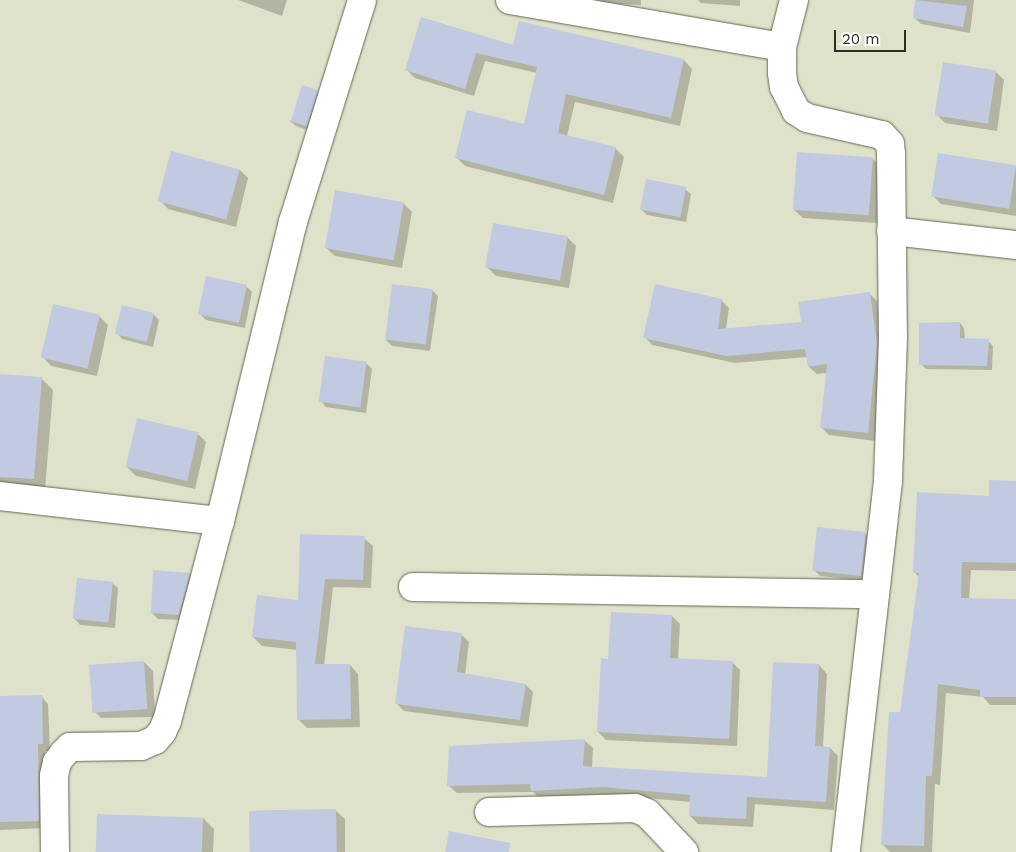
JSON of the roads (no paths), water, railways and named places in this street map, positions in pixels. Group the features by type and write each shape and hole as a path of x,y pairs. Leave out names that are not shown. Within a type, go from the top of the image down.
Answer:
{"street":[{"path":"55,852 54,776 57,762 64,753 70,747 141,746 155,740 162,732 167,721 220,521 293,222 362,0"},
{"path":"510,0 782,47"},
{"path":"794,0 782,47 784,87 796,111 807,118 882,135 887,138 891,154 893,337 888,481 846,852"},
{"path":"891,231 1016,245"},
{"path":"0,496 220,521"},
{"path":"413,587 875,594"},
{"path":"489,812 635,808 647,812 684,852"}]}
